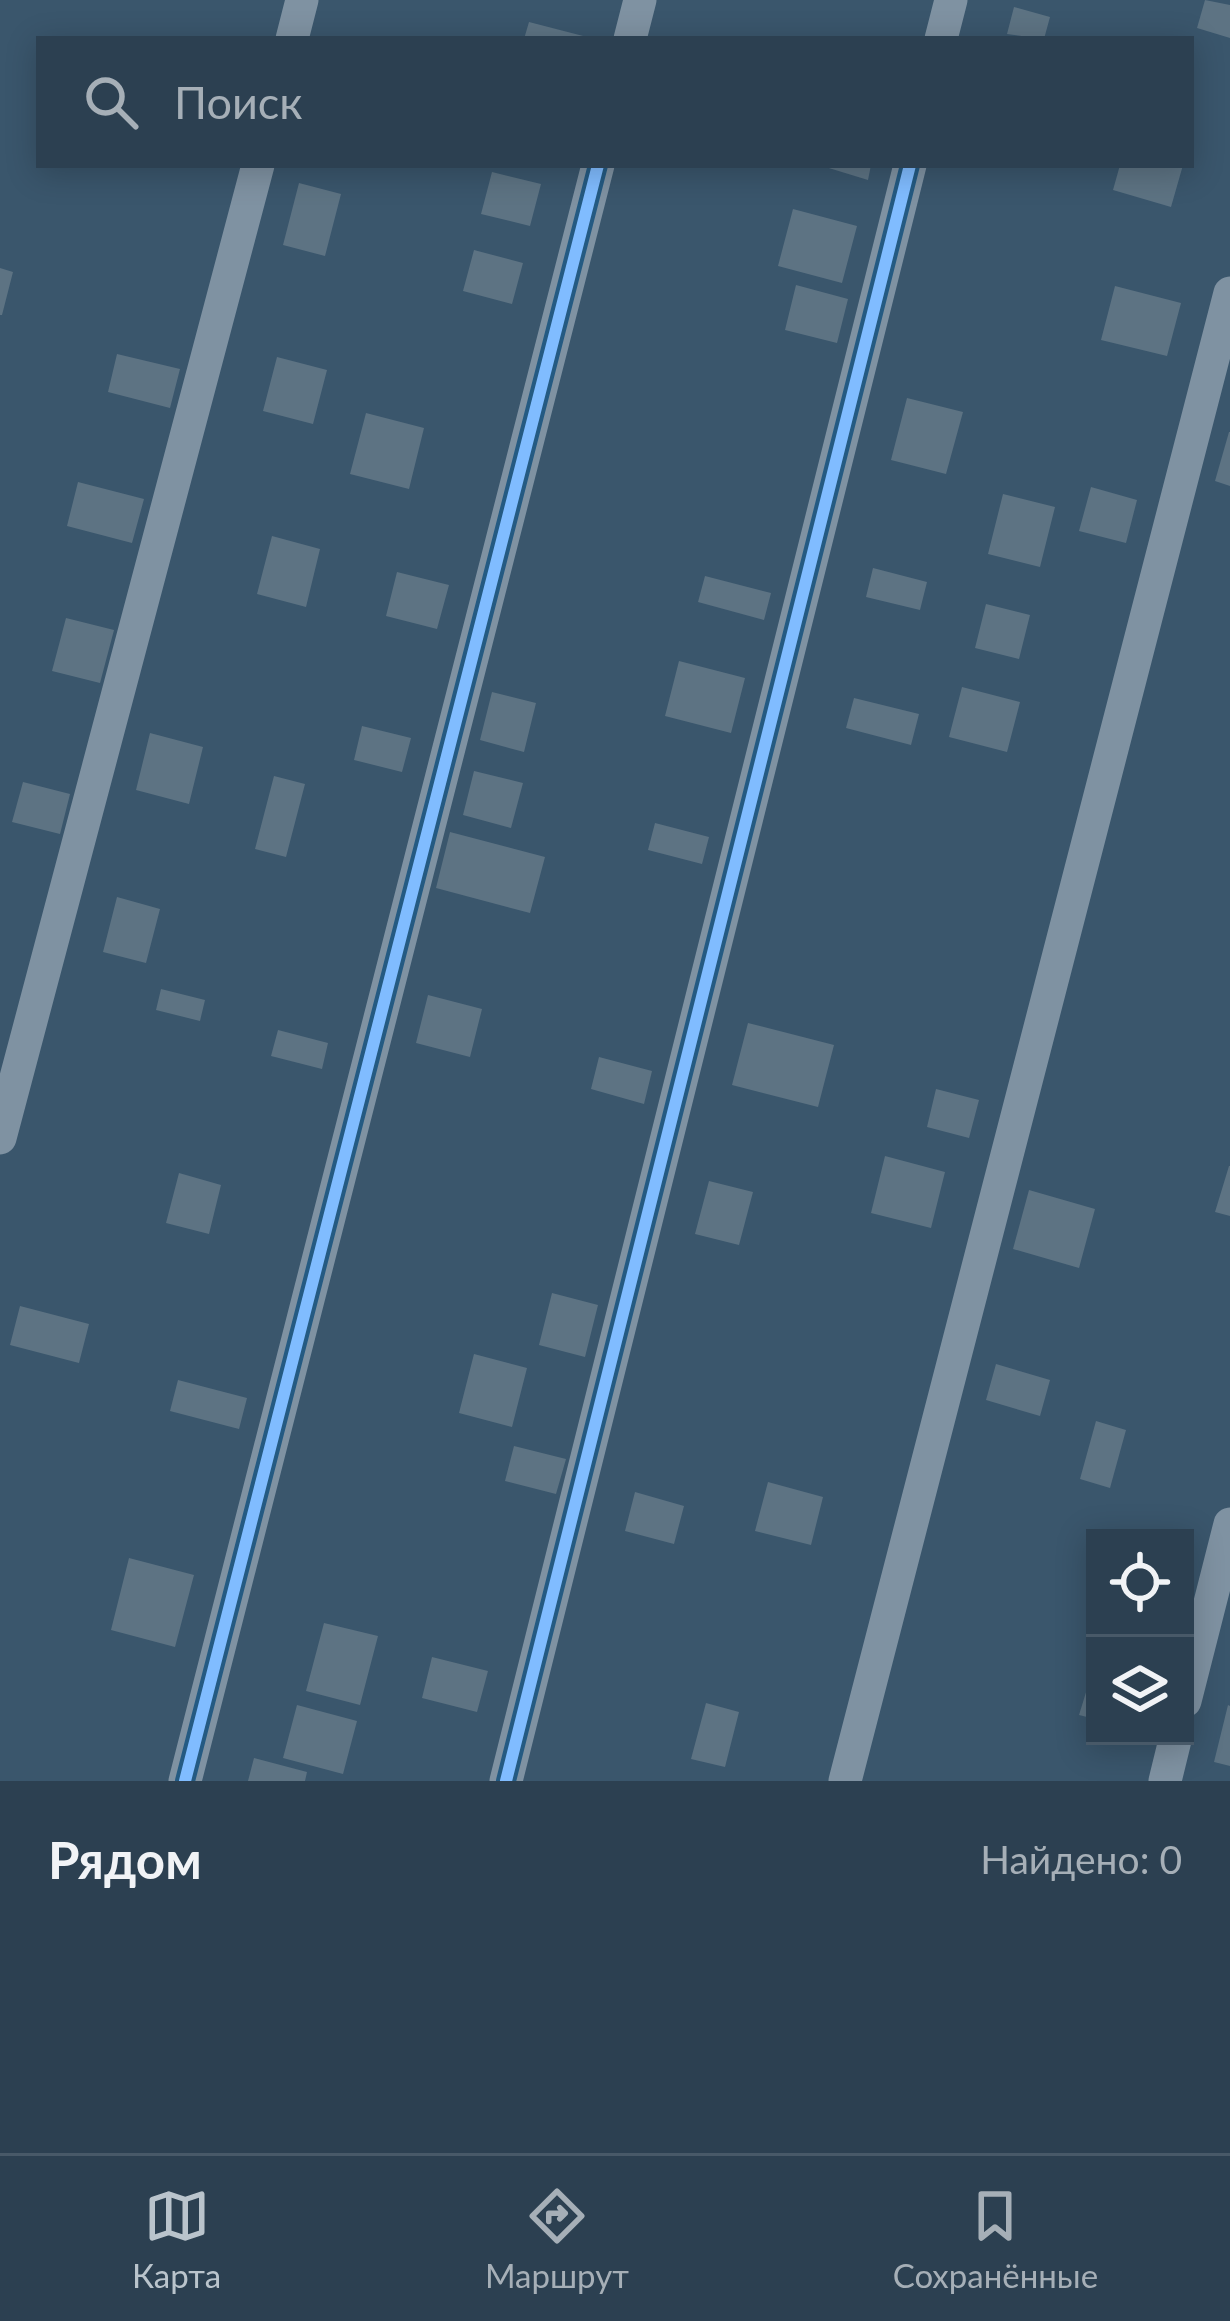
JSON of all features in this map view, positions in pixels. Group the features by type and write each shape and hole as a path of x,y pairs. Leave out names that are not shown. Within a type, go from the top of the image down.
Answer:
{"street":[{"path":"293,36 302,0"},
{"path":"631,36 640,0"},
{"path":"942,36 951,0"},
{"path":"0,1138 257,168"},
{"path":"185,1781 597,168"},
{"path":"506,1781 909,168"},
{"path":"844,1781 1230,292"},
{"path":"1194,1666 1230,1524"},
{"path":"1165,1781 1174,1745"}],"building":[{"path":"1205,0 1230,5 1230,38 1197,28"},
{"path":"1014,7 1050,17 1045,36 1007,34"},
{"path":"529,22 583,36 525,36"},
{"path":"829,168 870,168 868,180"},
{"path":"1119,168 1182,168 1171,207 1113,190"},
{"path":"492,172 541,184 530,226 481,214"},
{"path":"299,183 341,194 325,256 283,245"},
{"path":"793,209 857,226 842,283 778,266"},
{"path":"474,250 523,263 512,304 463,291"},
{"path":"0,268 13,272 2,315 0,315"},
{"path":"796,285 848,299 837,343 785,330"},
{"path":"1115,286 1181,303 1167,356 1101,340"},
{"path":"117,354 180,369 170,408 108,392"},
{"path":"277,357 327,370 313,424 263,411"},
{"path":"907,398 963,412 946,474 891,460"},
{"path":"366,413 424,428 409,489 350,474"},
{"path":"1230,432 1230,486 1215,481"},
{"path":"78,482 144,499 132,543 67,526"},
{"path":"1091,487 1137,500 1126,543 1079,531"},
{"path":"1003,494 1055,507 1040,567 988,554"},
{"path":"272,536 320,549 306,607 257,594"},
{"path":"873,568 927,582 920,610 866,597"},
{"path":"397,572 449,585 437,629 386,616"},
{"path":"705,576 771,593 764,620 698,602"},
{"path":"986,604 1030,615 1019,659 975,648"},
{"path":"66,618 114,630 100,683 52,671"},
{"path":"679,661 745,678 731,733 665,716"},
{"path":"962,687 1020,702 1007,752 949,737"},
{"path":"492,692 536,703 524,752 480,740"},
{"path":"854,698 919,714 911,745 846,728"},
{"path":"362,726 411,738 402,772 354,760"},
{"path":"150,733 203,747 189,804 136,790"},
{"path":"474,771 523,783 511,828 463,815"},
{"path":"274,776 305,784 286,857 255,849"},
{"path":"23,782 70,794 60,834 12,822"},
{"path":"655,823 709,837 702,864 648,850"},
{"path":"450,832 545,857 530,913 436,888"},
{"path":"117,897 160,909 146,963 103,952"},
{"path":"161,989 205,1000 200,1021 156,1010"},
{"path":"428,995 482,1009 470,1057 416,1043"},
{"path":"748,1023 834,1045 818,1107 732,1085"},
{"path":"278,1030 328,1043 322,1069 271,1056"},
{"path":"599,1057 652,1071 644,1104 591,1089"},
{"path":"936,1089 979,1100 969,1138 927,1127"},
{"path":"885,1156 945,1172 931,1228 871,1213"},
{"path":"1230,1166 1230,1216 1215,1212"},
{"path":"179,1173 221,1185 209,1234 166,1223"},
{"path":"709,1181 753,1192 739,1245 695,1234"},
{"path":"1029,1190 1095,1209 1079,1268 1013,1249"},
{"path":"552,1293 598,1305 585,1357 539,1345"},
{"path":"20,1306 89,1324 79,1363 10,1345"},
{"path":"474,1354 527,1368 512,1427 459,1413"},
{"path":"996,1364 1050,1380 1040,1416 986,1400"},
{"path":"178,1380 247,1398 239,1429 170,1411"},
{"path":"1096,1421 1126,1430 1110,1488 1080,1479"},
{"path":"514,1446 566,1459 556,1494 505,1481"},
{"path":"768,1482 823,1497 811,1545 755,1531"},
{"path":"635,1492 684,1506 674,1544 625,1531"},
{"path":"129,1558 194,1575 175,1647 111,1630"},
{"path":"324,1623 378,1636 360,1705 306,1691"},
{"path":"432,1657 488,1671 477,1712 422,1698"},
{"path":"706,1703 739,1712 725,1767 691,1759"},
{"path":"297,1705 357,1721 343,1774 283,1758"},
{"path":"1230,1706 1230,1766 1214,1762"},
{"path":"254,1758 307,1772 305,1781 248,1781"}],"cycle path":[{"path":"185,1781 597,168"},
{"path":"506,1781 909,168"}]}
